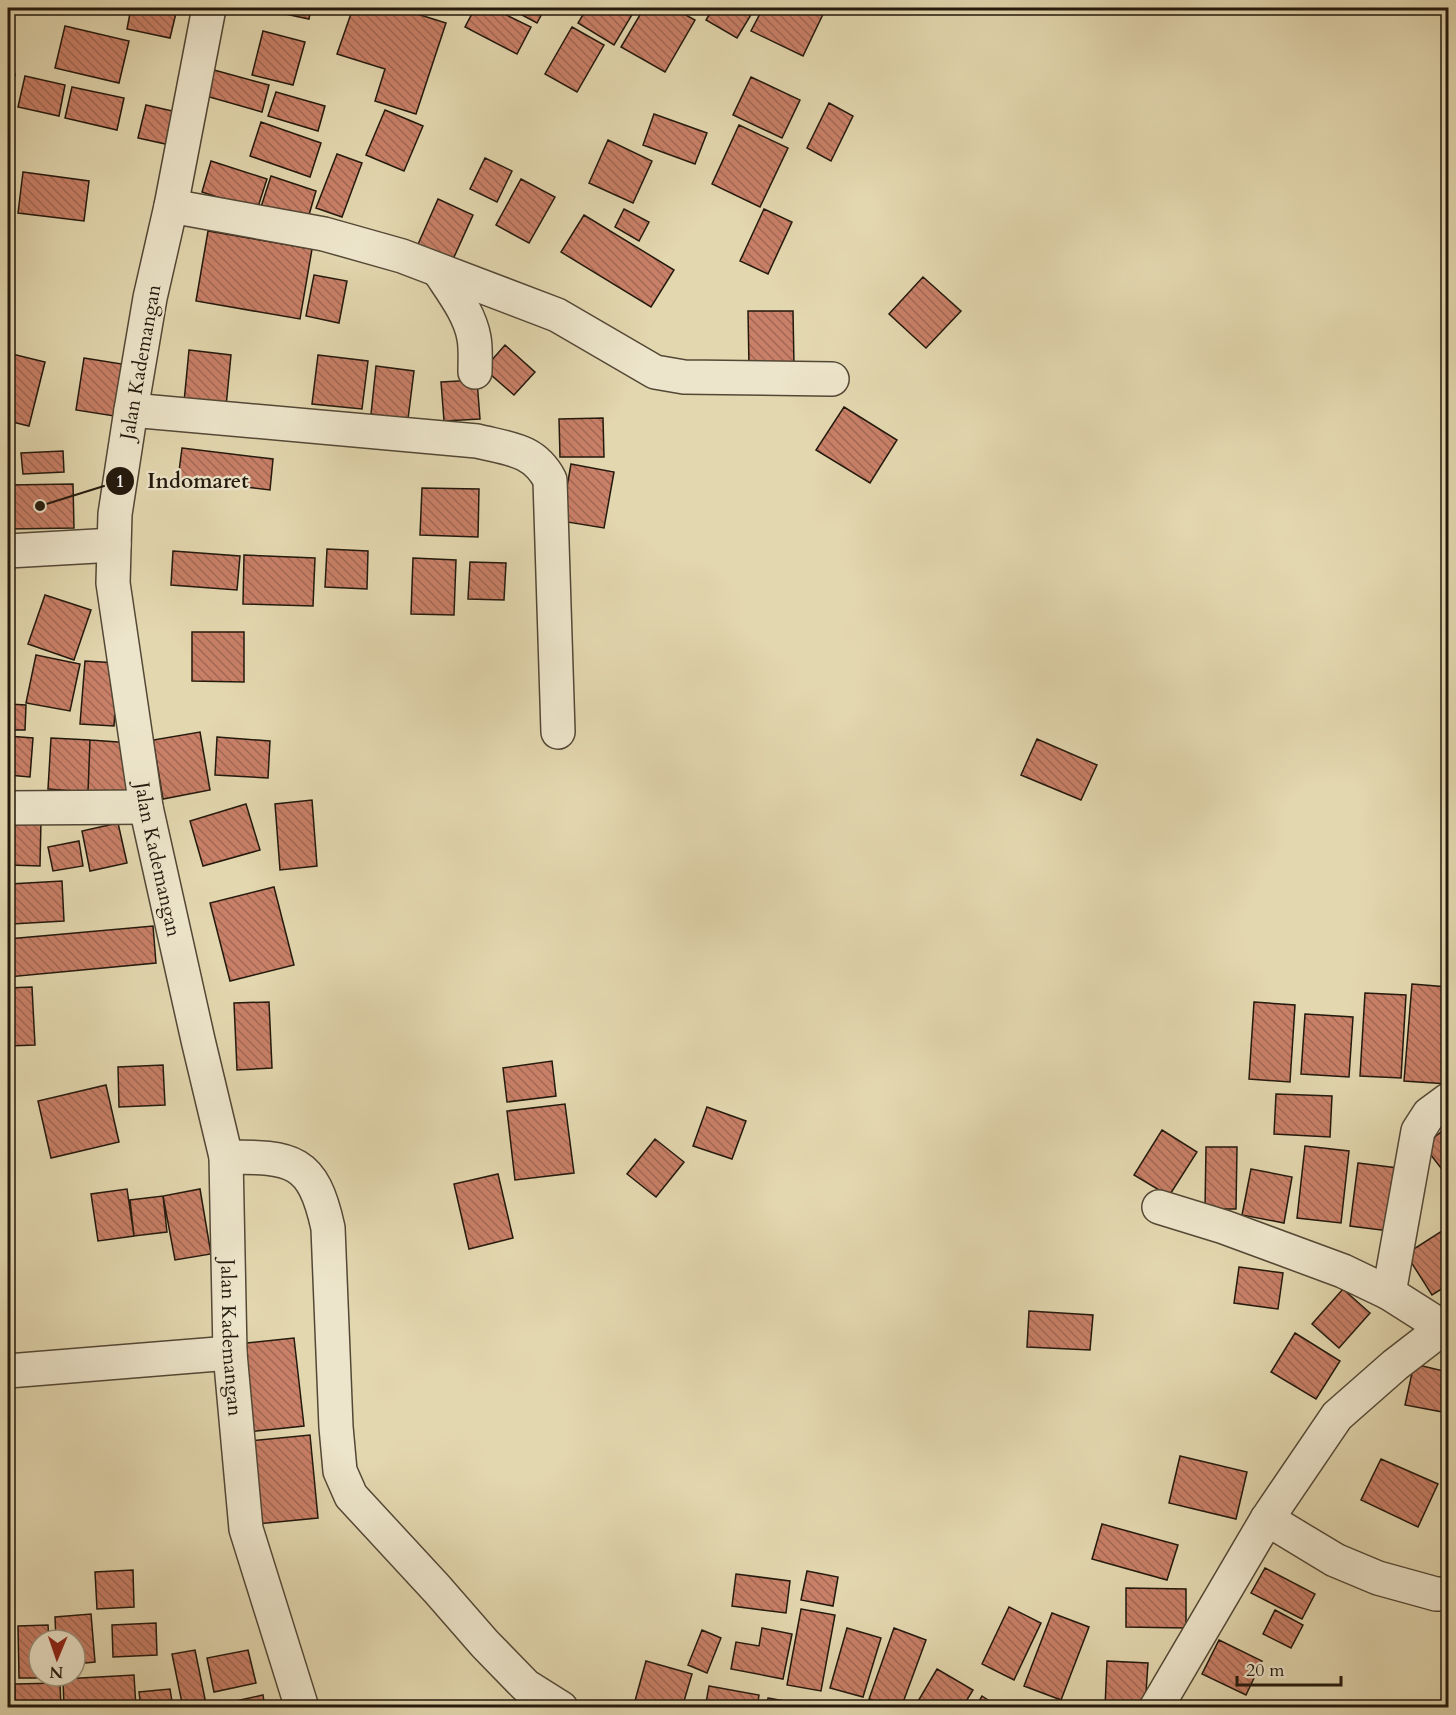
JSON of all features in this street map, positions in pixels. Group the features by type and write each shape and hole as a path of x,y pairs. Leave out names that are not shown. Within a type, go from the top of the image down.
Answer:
{"street":[{"name":"Jalan Kademangan","path":"209,8 171,206 150,298 131,410 115,514 113,583 146,807 226,1157 230,1353 246,1529 302,1707"},
{"path":"171,206 324,234 402,256 557,315 655,372 684,376 832,379"},
{"path":"439,271 470,324 474,338 475,372"},
{"path":"131,410 477,441 517,451 543,466 550,480 558,732"},
{"path":"8,551 114,545"},
{"path":"8,808 146,807"},
{"path":"1389,1293 1418,1131 1429,1114 1449,1100"},
{"path":"226,1157 257,1157 292,1163 310,1177 322,1203 328,1228 336,1427 340,1471 351,1496 437,1589 484,1644 526,1686 561,1707"},
{"path":"1156,1707 1267,1519 1337,1416 1395,1365 1446,1326 1389,1293 1343,1271 1224,1227 1159,1208"},
{"path":"8,1371 230,1353"},
{"path":"1267,1519 1335,1560 1378,1578 1442,1594"}],"building":[{"path":"131,8 152,8 176,13 170,38 127,29"},
{"path":"257,8 311,8 309,19"},
{"path":"353,8 398,8 446,23 416,114 375,101 385,69 337,54"},
{"path":"475,8 492,8 531,27 517,54 465,27"},
{"path":"509,8 545,8 537,23"},
{"path":"587,8 636,8 614,45 578,23"},
{"path":"644,8 673,8 695,20 665,72 621,47"},
{"path":"713,8 755,8 737,38 706,20"},
{"path":"763,8 826,8 803,56 751,31"},
{"path":"65,26 129,41 119,83 55,68"},
{"path":"572,27 604,45 577,92 545,74"},
{"path":"263,31 305,42 293,85 252,75"},
{"path":"214,70 269,85 262,112 206,96"},
{"path":"8,73 15,74 9,111 8,111"},
{"path":"25,76 65,85 59,116 18,107"},
{"path":"751,77 800,100 782,138 733,115"},
{"path":"72,87 124,98 117,130 65,118"},
{"path":"276,92 325,106 318,131 268,116"},
{"path":"829,103 853,116 831,161 807,148"},
{"path":"146,105 177,112 170,145 138,138"},
{"path":"385,110 423,126 404,171 366,155"},
{"path":"654,114 707,133 695,164 643,145"},
{"path":"261,122 321,143 310,177 250,156"},
{"path":"739,125 788,148 760,207 712,184"},
{"path":"608,140 652,161 633,203 589,183"},
{"path":"337,154 362,163 342,217 316,208"},
{"path":"485,158 512,171 497,202 470,189"},
{"path":"211,161 267,179 257,210 202,192"},
{"path":"23,172 89,181 84,221 18,213"},
{"path":"271,176 316,191 306,225 260,210"},
{"path":"521,179 555,197 529,243 496,225"},
{"path":"438,199 473,215 450,266 415,251"},
{"path":"624,209 649,222 639,241 615,227"},
{"path":"764,209 792,222 768,274 740,261"},
{"path":"584,215 674,270 651,307 561,252"},
{"path":"208,231 312,249 300,319 196,301"},
{"path":"314,275 347,281 339,323 306,316"},
{"path":"923,277 961,311 926,348 889,314"},
{"path":"748,311 793,311 794,366 749,367"},
{"path":"505,345 535,372 514,395 484,369"},
{"path":"189,350 231,355 226,407 184,402"},
{"path":"8,353 45,362 29,426 8,421"},
{"path":"318,355 368,361 362,409 312,404"},
{"path":"84,358 122,364 114,416 76,410"},
{"path":"376,366 414,371 408,419 371,414"},
{"path":"477,380 480,419 444,421 441,382"},
{"path":"844,407 897,440 870,483 816,450"},
{"path":"603,418 604,457 560,457 559,419"},
{"path":"182,448 273,459 270,490 178,479"},
{"path":"63,451 64,472 23,474 21,453"},
{"path":"571,464 614,472 604,528 561,521"},
{"path":"73,484 74,528 8,529 8,485"},
{"path":"422,488 479,489 478,537 420,535"},
{"path":"327,549 368,551 367,589 325,587"},
{"path":"173,551 240,556 237,590 171,585"},
{"path":"244,555 315,558 313,606 243,604"},
{"path":"413,558 456,560 454,615 411,614"},
{"path":"470,562 506,563 504,600 468,599"},
{"path":"45,595 91,610 74,660 28,644"},
{"path":"192,632 244,632 244,682 192,681"},
{"path":"36,655 80,664 70,711 26,703"},
{"path":"85,661 118,663 114,726 80,724"},
{"path":"8,704 26,705 25,730 8,730"},
{"path":"200,732 210,790 163,799 153,740"},
{"path":"8,736 33,738 30,777 8,775"},
{"path":"217,737 270,741 268,778 215,775"},
{"path":"51,738 90,740 88,792 48,789"},
{"path":"1037,739 1097,765 1081,800 1021,775"},
{"path":"90,740 132,743 129,794 88,792"},
{"path":"312,800 317,866 280,870 275,804"},
{"path":"246,804 260,850 203,866 190,821"},
{"path":"8,819 41,820 40,866 8,865"},
{"path":"118,823 127,863 90,871 82,831"},
{"path":"79,841 83,866 53,871 48,847"},
{"path":"62,881 64,921 12,924 10,884"},
{"path":"274,887 294,965 230,981 210,903"},
{"path":"153,926 156,963 8,977 8,939"},
{"path":"1412,984 1448,987 1448,1084 1404,1081"},
{"path":"32,987 35,1045 8,1046 8,988"},
{"path":"1365,993 1406,995 1401,1078 1360,1076"},
{"path":"269,1002 272,1068 237,1070 234,1003"},
{"path":"1254,1002 1295,1005 1290,1082 1249,1079"},
{"path":"1305,1014 1353,1017 1349,1077 1301,1074"},
{"path":"552,1061 556,1096 507,1102 503,1068"},
{"path":"163,1065 165,1105 119,1107 118,1067"},
{"path":"106,1085 119,1142 51,1158 38,1101"},
{"path":"1276,1094 1332,1096 1330,1137 1274,1134"},
{"path":"565,1104 574,1173 515,1180 507,1111"},
{"path":"707,1107 746,1121 732,1159 693,1146"},
{"path":"1448,1126 1448,1177 1424,1146"},
{"path":"1162,1130 1197,1152 1169,1196 1134,1175"},
{"path":"655,1139 684,1162 656,1197 627,1174"},
{"path":"1305,1146 1349,1151 1341,1223 1297,1218"},
{"path":"1206,1147 1237,1147 1236,1209 1205,1209"},
{"path":"1358,1163 1406,1169 1397,1232 1350,1226"},
{"path":"1251,1169 1292,1177 1284,1223 1242,1215"},
{"path":"498,1174 513,1238 469,1249 454,1184"},
{"path":"127,1189 134,1236 98,1241 91,1194"},
{"path":"200,1189 211,1254 175,1260 163,1196"},
{"path":"163,1196 167,1232 134,1236 130,1200"},
{"path":"1448,1227 1448,1285 1432,1295 1406,1254"},
{"path":"1239,1267 1283,1273 1278,1309 1234,1303"},
{"path":"1343,1289 1370,1313 1339,1348 1312,1324"},
{"path":"1029,1311 1093,1315 1090,1350 1027,1347"},
{"path":"1295,1333 1340,1361 1316,1399 1271,1372"},
{"path":"294,1338 304,1426 248,1432 238,1344"},
{"path":"1414,1364 1448,1372 1448,1413 1405,1405"},
{"path":"310,1435 318,1518 257,1524 249,1441"},
{"path":"1180,1456 1247,1472 1236,1519 1169,1503"},
{"path":"1381,1459 1438,1484 1418,1527 1361,1500"},
{"path":"1102,1524 1178,1545 1167,1580 1092,1559"},
{"path":"1265,1568 1315,1594 1302,1619 1251,1593"},
{"path":"133,1570 134,1607 97,1609 95,1572"},
{"path":"807,1571 838,1577 833,1606 801,1600"},
{"path":"736,1574 790,1581 786,1613 732,1606"},
{"path":"1126,1588 1186,1589 1186,1628 1126,1627"},
{"path":"1009,1607 1041,1623 1014,1680 982,1664"},
{"path":"801,1609 835,1615 821,1691 787,1685"},
{"path":"1275,1610 1303,1625 1291,1648 1263,1634"},
{"path":"1052,1613 1089,1627 1061,1700 1024,1686"},
{"path":"91,1614 95,1662 87,1663 87,1628 55,1628 55,1617"},
{"path":"156,1623 157,1655 113,1657 112,1625"},
{"path":"48,1625 48,1628 27,1628 27,1678 19,1678 18,1626"},
{"path":"762,1628 792,1634 783,1679 731,1669 736,1642 759,1646"},
{"path":"847,1628 881,1638 863,1697 830,1688"},
{"path":"894,1628 926,1640 901,1708 893,1708 869,1699"},
{"path":"702,1630 721,1638 707,1673 688,1665"},
{"path":"1219,1640 1262,1661 1246,1695 1202,1674"},
{"path":"195,1650 206,1704 183,1708 172,1654"},
{"path":"248,1650 256,1683 214,1692 207,1658"},
{"path":"646,1661 692,1674 682,1708 633,1708"},
{"path":"1107,1661 1148,1663 1145,1708 1105,1708"},
{"path":"937,1669 973,1690 962,1708 914,1708"},
{"path":"134,1675 136,1708 64,1708 63,1688 87,1688 87,1678"},
{"path":"15,1684 27,1684 27,1688 60,1688 61,1708 15,1708"},
{"path":"709,1686 759,1695 757,1708 705,1708"},
{"path":"170,1689 173,1708 141,1708 139,1692"},
{"path":"263,1695 265,1708 204,1708"},
{"path":"982,1696 1000,1708 975,1708"},
{"path":"768,1698 802,1704 801,1708 766,1708"}],"place":[{"name":"Indomaret","path":"40,506"}]}
